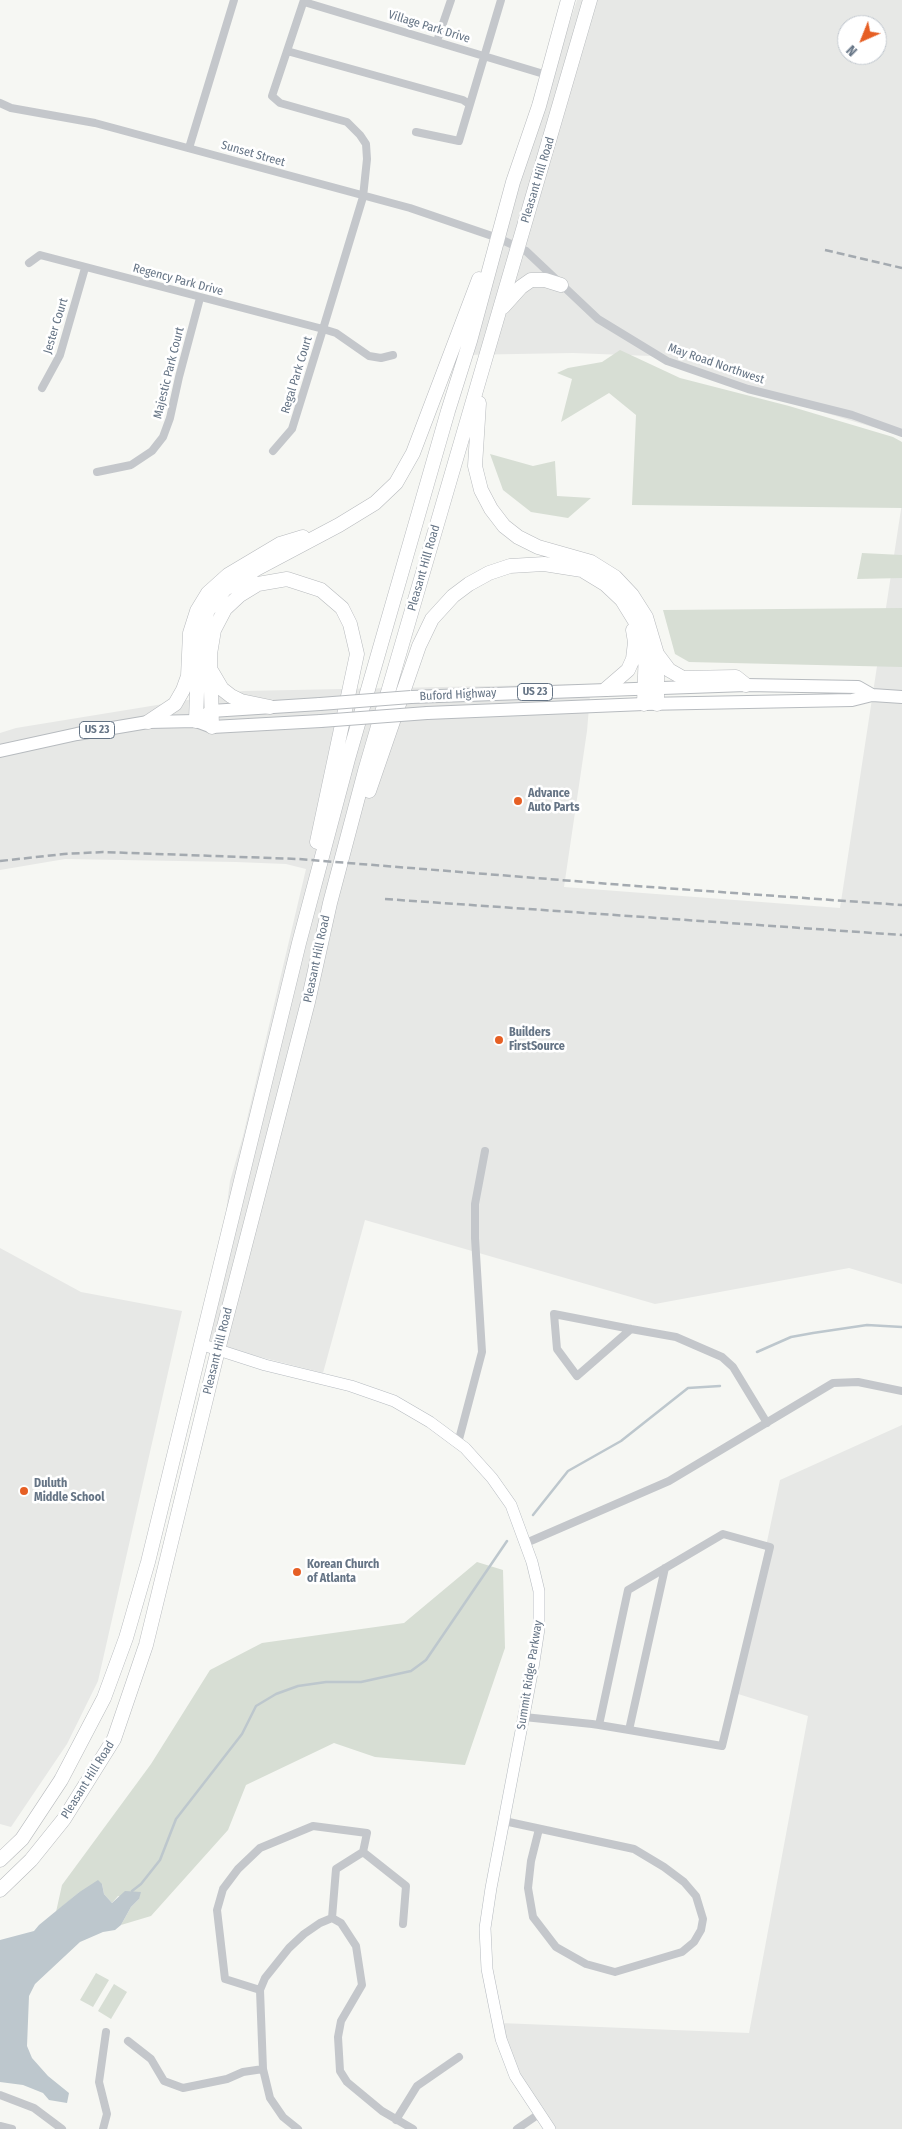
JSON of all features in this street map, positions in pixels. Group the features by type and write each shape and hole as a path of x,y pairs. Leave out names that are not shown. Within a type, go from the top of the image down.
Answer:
{"highway":[{"name":"Pleasant Hill Road","path":"0,1860 22,1839 61,1780 104,1698 126,1638 148,1562 203,1345 299,943 348,759 448,411 470,341 513,182 547,75 568,0"},
{"name":"Pleasant Hill Road","path":"0,1890 31,1860 64,1819 114,1739 146,1645 218,1350 308,1002 330,903 365,771 590,0"},
{"path":"196,721 199,634 208,610 225,589 256,569 339,525 375,503 396,483 413,453 488,253 498,238"},
{"path":"498,316 520,286 531,280 545,280 561,285"},
{"path":"483,368 475,466 480,490 504,526 518,537 538,547 591,562 615,577 632,595 646,617 657,654 669,670 683,678 736,677 746,684"},
{"path":"148,722 175,704 183,690 188,676 190,633 197,611 208,593 228,575 280,544 339,525"},
{"path":"330,903 419,646 432,619 453,596 469,584 489,573 510,566 544,564 582,570 605,584 622,600 638,626 646,648 650,704"},
{"path":"544,564 582,577 602,589 618,603 632,626 636,642 634,659 628,670 606,689"},
{"path":"212,727 210,654 214,630 225,609 240,595 258,584 287,579 321,590 342,608 350,624 357,654 308,884 299,943"},
{"path":"650,687 657,654"},
{"path":"211,669 222,689 231,696 241,701 270,707"}],"main road":[{"name":"Buford Highway","path":"196,721 211,711 426,696 650,687 746,684 858,687 872,695"},
{"name":"Buford Highway","path":"0,752 77,734 148,722 196,721 212,727 427,713 650,704 852,700 872,695 902,697"}],"street":[{"path":"189,148 234,0"},
{"path":"437,41 451,0"},
{"path":"416,132 458,141 501,0"},
{"path":"304,1 272,96 280,103 347,122 366,144 367,159 363,197 323,329"},
{"name":"Village Park Drive","path":"304,1 547,75"},
{"path":"287,51 463,100 469,104"},
{"name":"Sunset Street","path":"0,103 11,108 95,123 189,148 363,197 410,208 498,238"},
{"name":"May Road Northwest","path":"498,238 526,251 598,319 667,361 748,389 852,415 902,433"},
{"name":"Regency Park Drive","path":"29,263 40,255 323,329 336,333 369,356 381,358 393,355"},
{"name":"Jester Court","path":"42,388 60,355 85,268"},
{"name":"Majestic Park Court","path":"97,472 130,465 152,451 163,437 170,418 200,298"},
{"name":"Regal Park Court","path":"273,451 292,429 323,329"},
{"path":"458,1443 482,1352 475,1204 485,1151"},
{"path":"631,1328 576,1376 556,1349 554,1314 631,1328 676,1337 722,1358 733,1367 767,1423"},
{"name":"Summit Ridge Parkway","path":"203,1345 265,1364 351,1386 394,1401 430,1422 458,1443 492,1478 511,1505 526,1543 539,1591 539,1629 485,1928 487,1969 501,2039 515,2076 550,2129"},
{"path":"526,1543 669,1481 833,1384 858,1382 902,1391"},
{"path":"524,1717 599,1725 722,1746 770,1547 723,1534 628,1590 599,1725"},
{"path":"629,1730 665,1568"},
{"path":"504,1821 634,1849 664,1867 684,1882 696,1896 703,1919 701,1930 694,1942 682,1952 615,1972 586,1964 556,1947 533,1917 528,1888 531,1862 539,1829"},
{"path":"260,1990 225,1979 216,1910 223,1889 238,1869 260,1848 313,1826 367,1833 363,1852 336,1869 332,1918"},
{"path":"363,1852 406,1886 403,1924"},
{"path":"298,2129 284,2117 270,2098 263,2068 260,1990 265,1978 289,1948 304,1934 320,1923 332,1918"},
{"path":"332,1918 341,1923 356,1946 362,1985 341,2021 338,2037 340,2072 347,2082 382,2111 414,2129"},
{"path":"103,2129 107,2114 100,2082 106,2032"},
{"path":"128,2041 151,2059 164,2081 183,2088 227,2079 244,2072 263,2068"},
{"path":"396,2120 417,2086 459,2057"},
{"path":"0,2095 34,2108 62,2129"},
{"path":"516,2129 539,2114"},
{"path":"0,2126 12,2129"}],"shaded area":[{"path":"577,0 902,0 902,436 753,391 651,356 573,353 460,355"},
{"path":"620,350 680,378 789,406 893,437 902,442 902,508 632,505 636,415 609,393 561,422 572,379 557,373 568,368 602,362"},
{"path":"490,454 533,466 555,461 557,496 591,498 568,518 531,512 503,490"},
{"path":"902,503 902,1284 849,1268 655,1304 365,1220 323,1373 209,1344 230,1181 243,1136 306,869 286,864 65,859 0,870 0,733 16,728 243,691 591,684 587,731 564,887 840,908"},
{"path":"862,553 902,555 902,578 857,579"},
{"path":"902,608 902,667 689,662 675,654 663,610"},
{"path":"0,1248 81,1292 182,1311 98,1681 67,1744 11,1827 0,1824"},
{"path":"902,1425 902,2129 556,2129 518,2076 500,2023 749,2033 808,1716 735,1693 780,1480"},
{"path":"477,1562 503,1570 505,1648 465,1765 375,1757 334,1743 246,1785 228,1830 151,1916 121,1925 131,1907 139,1899 118,1896 112,1903 104,1894 102,1884 78,1893 56,1912 62,1885 151,1764 210,1670 262,1643 404,1623"},
{"path":"98,1880 102,1884 104,1894 112,1903 125,1891 141,1892 139,1899 131,1907 121,1925 115,1930 103,1932 80,1942 35,1984 29,1996 27,2046 32,2058 48,2076 69,2093 67,2103 49,2100 43,2093 23,2085 0,2082 0,1940 34,1931 78,1893"},
{"path":"96,1973 109,1980 93,2007 80,2000"},
{"path":"114,1984 127,1992 111,2019 98,2011"}],"waterway":[{"path":"757,1352 791,1337 813,1333 867,1325 902,1327"},
{"path":"533,1515 568,1471 621,1441 688,1388 720,1386"},
{"path":"132,1891 141,1884 160,1860 176,1819 242,1734 256,1706 276,1694 298,1686 326,1682 361,1682 411,1671 426,1660 507,1541"}],"railway":[{"path":"825,250 902,268"},
{"path":"0,861 103,852 298,859 902,905"},
{"path":"385,899 902,935"}],"place":[{"name":"Advance Auto Parts","path":"518,801"},
{"name":"Builders FirstSource","path":"499,1040"},
{"name":"Duluth Middle School","path":"24,1491"},
{"name":"Korean Church of Atlanta","path":"297,1572"}]}
